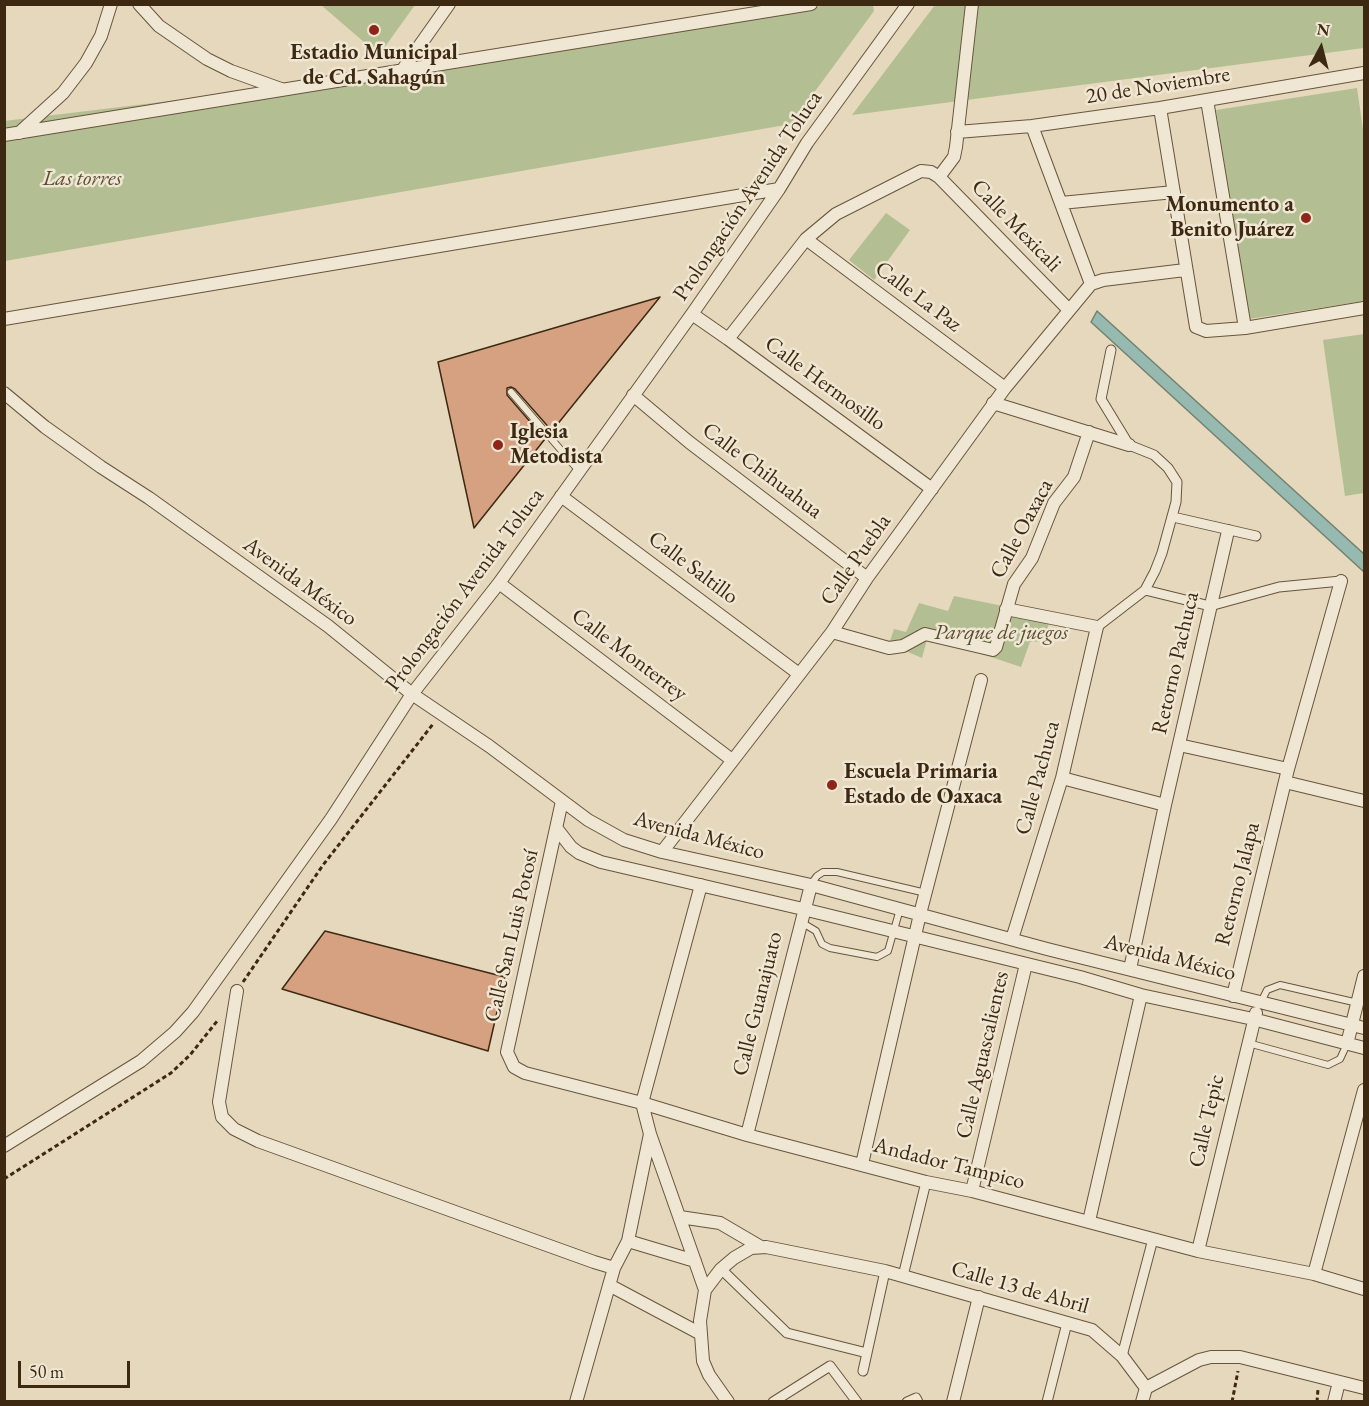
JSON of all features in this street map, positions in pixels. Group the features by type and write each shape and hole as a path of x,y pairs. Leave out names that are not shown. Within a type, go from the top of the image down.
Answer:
{"street":[{"path":"18,134 63,93 86,63 101,36 111,4"},
{"path":"139,4 159,26 207,59 231,71 282,90"},
{"path":"400,72 448,4"},
{"path":"4,135 811,4"},
{"name":"Prolongación Avenida Toluca","path":"4,1146 141,1061 175,1032 193,1012 331,819 412,694 499,583 692,314 779,189 807,143 908,4"},
{"path":"728,339 806,239 836,214 921,171 938,174 954,157 972,4"},
{"name":"20 de Noviembre","path":"957,132 1032,126 1160,108 1365,73"},
{"path":"1207,100 1245,328"},
{"path":"1160,108 1193,320 1196,327 1200,330 1245,328 1365,308"},
{"path":"1032,126 1061,203 1080,297 1103,280 1185,270"},
{"name":"Calle Mexicali","path":"938,174 1080,297"},
{"path":"4,319 779,189"},
{"path":"1061,203 1174,192"},
{"name":"Calle La Paz","path":"806,239 1005,388"},
{"name":"Calle Puebla","path":"662,852 832,632 867,578 1005,388 1080,297"},
{"name":"Calle Hermosillo","path":"692,314 932,489"},
{"path":"1112,350 1101,399 1129,445"},
{"name":"Avenida México","path":"4,393 45,427 328,626 412,694 489,746 588,820 624,840 662,852 811,885 1233,996 1359,1026"},
{"name":"Calle Chihuahua","path":"633,395 689,442 867,578"},
{"path":"993,404 1089,432 1154,455 1168,468 1178,482 1173,517 1162,553 1144,590 1097,627 1006,609"},
{"name":"Calle Oaxaca","path":"832,632 889,648 903,646 925,634 990,650 996,647 1014,584 1032,558 1054,503 1074,477 1089,432"},
{"name":"Calle Saltillo","path":"561,496 799,674"},
{"path":"1173,517 1256,536"},
{"name":"Retorno Pachuca","path":"1130,969 1228,531"},
{"path":"1144,590 1210,606 1279,587 1341,581"},
{"name":"Retorno Jalapa","path":"1233,996 1287,769 1341,581"},
{"name":"Calle Monterrey","path":"499,583 732,760"},
{"name":"Calle Pachuca","path":"1012,939 1062,778 1097,627"},
{"path":"862,1164 920,914 981,681"},
{"path":"1179,745 1287,769"},
{"path":"1062,778 1165,805"},
{"path":"1285,782 1365,801"},
{"name":"Calle San Luis Potosí","path":"525,1073 514,1067 507,1052 562,801"},
{"name":"Avenida México","path":"557,829 571,847 601,862 803,909 1141,995 1253,1019 1365,1048"},
{"path":"701,885 642,1103 650,1134 705,1290 700,1322 703,1361 709,1376 728,1401"},
{"name":"Calle Guanajuato","path":"747,1135 811,885"},
{"name":"Calle Aguascalientes","path":"972,1191 1026,964"},
{"path":"1347,1044 1359,1026 1358,1003 1365,976"},
{"path":"237,991 219,1102 222,1117 234,1129 258,1140 614,1268"},
{"path":"1089,1221 1141,995"},
{"name":"Calle Tepic","path":"1198,1251 1253,1019 1260,1002"},
{"name":"Andador Tampico","path":"525,1073 926,1182 972,1191 1198,1251 1314,1274 1365,1289"},
{"path":"1314,1274 1365,1090"},
{"path":"576,1401 614,1268 628,1241 650,1134"},
{"path":"903,1276 926,1182"},
{"path":"680,1217 720,1223 762,1247"},
{"path":"1122,1356 1153,1239"},
{"path":"628,1241 695,1261"},
{"path":"705,1290 721,1269 751,1248 762,1247"},
{"name":"Calle 13 de Abril","path":"762,1247 885,1271 1092,1330 1122,1356 1146,1388"},
{"path":"721,1269 787,1333 867,1353"},
{"path":"863,1371 885,1271"},
{"path":"609,1285 701,1334"},
{"path":"953,1401 979,1297"},
{"path":"1047,1401 1067,1323"},
{"path":"1142,1401 1146,1388 1199,1360 1211,1357 1240,1357 1365,1388"},
{"path":"773,1401 830,1366 857,1401"},
{"path":"1334,1401 1339,1382"}],"lane":[{"path":"511,392 579,471"},
{"path":"811,885 823,872 837,872 926,893"},
{"path":"800,922 816,931 822,944 830,948 877,957 888,951 900,909"},
{"path":"1260,1002 1267,990 1280,986 1358,1003"},
{"path":"1248,1043 1329,1065 1340,1059 1347,1044"}],"path":[{"path":"237,991 323,865 441,714"},
{"path":"4,1179 171,1073 190,1055 220,1016"},
{"path":"1232,1401 1240,1357"},
{"path":"1317,1401 1318,1388"}],"green space":[{"name":"Estadio Municipal de Cd. Sahagún","path":"321,5 415,5 379,55"},
{"name":"Las torres","path":"828,5 873,5 874,11 791,124 5,261 4,121 386,75"},
{"path":"935,5 1364,5 1364,48 852,115"},
{"path":"1357,88 1364,136 1364,301 1249,319 1216,110"},
{"path":"886,213 910,230 874,280 849,260"},
{"path":"1364,334 1364,493 1345,496 1323,340"},
{"name":"Parque de juegos","path":"954,596 1050,619 1044,641 1030,642 1021,667 928,636 922,658 889,644 894,629 906,632 919,603 948,611"}],"water":[{"path":"1097,311 1364,554 1364,572 1091,322"}],"building":[{"name":"Iglesia Metodista","path":"660,297 552,431 515,389 507,388 507,395 545,439 474,528 438,362"},
{"path":"325,931 505,977 488,1051 282,989"}],"place":[{"name":"Estadio Municipal de Cd. Sahagún","path":"374,30"},
{"name":"Monumento a Benito Juárez","path":"1306,218"},
{"name":"Iglesia Metodista","path":"498,445"},
{"name":"Escuela Primaria Estado de Oaxaca","path":"832,785"}]}
